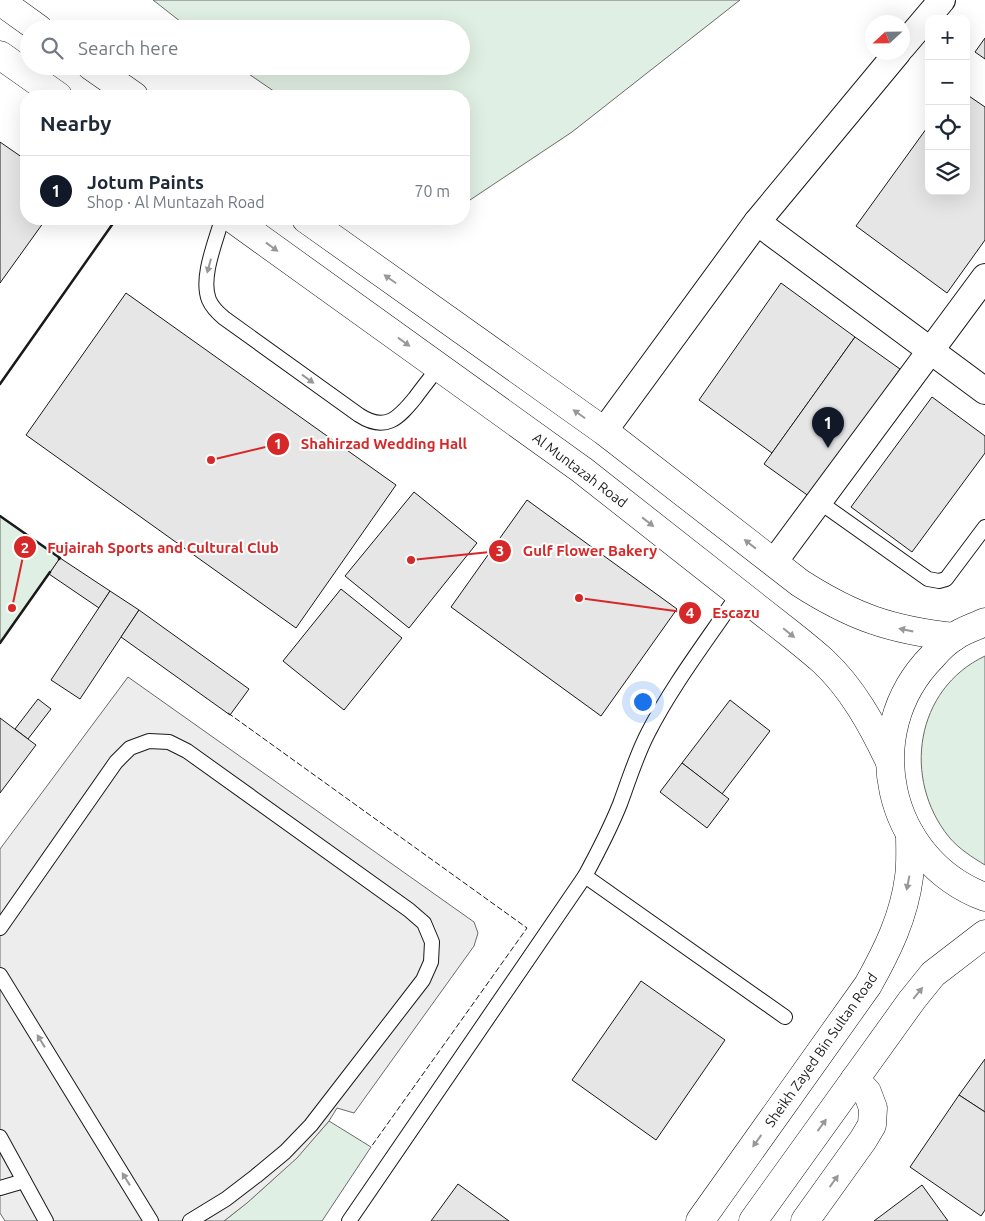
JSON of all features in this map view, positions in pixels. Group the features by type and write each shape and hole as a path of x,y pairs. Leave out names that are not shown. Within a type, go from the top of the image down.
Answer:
{"street":[{"path":"910,38 942,0"},
{"path":"0,1 26,20"},
{"path":"0,55 20,69"},
{"path":"604,431 756,222 891,60"},
{"path":"28,75 50,90"},
{"path":"105,75 126,90"},
{"path":"756,222 985,391"},
{"name":"Al Muntazah Road","path":"241,225 582,470 824,661 850,691 872,724 889,760"},
{"path":"314,225 604,431 814,592 857,615 897,628 954,637"},
{"path":"774,562 985,278"},
{"path":"985,622 954,637 923,665 902,700 894,719 890,739 889,760 894,798 910,834 924,854 941,871 961,885 985,897"},
{"name":"Sheikh Zayed Bin Sultan Road","path":"700,1221 868,985 888,949 901,914 909,876 910,834"},
{"path":"753,1221 912,1000 933,974 985,934"},
{"path":"805,1221 864,1140 872,1125 873,1108 867,1092 855,1079"}],"lane":[{"path":"220,225 206,278 209,300 215,310 359,415 369,421 380,423 391,421 401,414 439,367"},
{"path":"818,501 928,579 939,581 946,579 985,527"},
{"path":"349,1221 586,876 620,803 634,764 662,706 739,593"},
{"path":"0,928 116,762 130,748 149,741 169,742 187,752 409,910 424,923 432,942 432,962 423,980 311,1125 285,1152 256,1176 226,1199 190,1221"},
{"path":"586,876 785,1016"},
{"path":"0,975 151,1221"},
{"path":"0,1137 46,1221"},
{"path":"0,1188 24,1181"}],"green space":[{"path":"153,0 740,0 572,132 470,200 470,90 272,90 250,75 470,75 470,20 179,20"},
{"path":"0,516 60,558 0,643"},
{"path":"985,656 985,865 966,853 949,837 934,814 925,789 921,763 923,737 930,712 943,690 961,671"},
{"path":"329,1121 371,1147 322,1221 224,1221 279,1174"}],"shaded area":[{"path":"128,677 474,922 478,933 474,946 354,1113 337,1108 329,1121 297,1158 224,1221 5,1221 0,1213 0,849"}],"building":[{"path":"985,38 985,59 975,52"},
{"path":"970,97 985,107 985,240 947,293 856,226 925,131 925,195 970,195"},
{"path":"0,142 20,156 20,225 42,225 0,283"},
{"path":"781,283 855,337 772,453 699,400"},
{"path":"126,293 396,485 296,628 26,435"},
{"path":"855,337 900,369 810,497 764,464"},
{"path":"932,397 985,436 985,453 912,552 851,507"},
{"path":"414,492 477,543 409,628 345,576"},
{"path":"527,500 677,609 601,716 451,607"},
{"path":"60,558 110,591 99,608 49,574"},
{"path":"341,589 402,638 344,710 283,661"},
{"path":"110,591 139,610 80,699 51,680"},
{"path":"139,610 249,689 230,715 121,637"},
{"path":"38,699 51,709 28,739 15,729"},
{"path":"730,700 770,731 722,794 682,763"},
{"path":"0,718 36,745 0,793"},
{"path":"682,763 729,799 707,828 660,792"},
{"path":"641,981 725,1040 656,1140 572,1080"},
{"path":"985,1059 985,1112 959,1095"},
{"path":"959,1095 985,1112 985,1210 981,1216 910,1167"},
{"path":"458,1184 509,1221 431,1221"},
{"path":"922,1185 948,1221 874,1221"}],"fence":[{"path":"228,713 527,928 371,1147"}],"wall":[{"path":"0,384 112,225"},
{"path":"0,516 59,559"},
{"path":"0,643 50,572"}],"place":[{"name":"Jotum Paints","path":"828,448"},
{"name":"Shahirzad Wedding Hall","path":"211,460"},
{"name":"Gulf Flower Bakery","path":"411,560"},
{"name":"Escazu","path":"579,598"},
{"name":"Fujairah Sports and Cultural Club","path":"12,608"}]}
